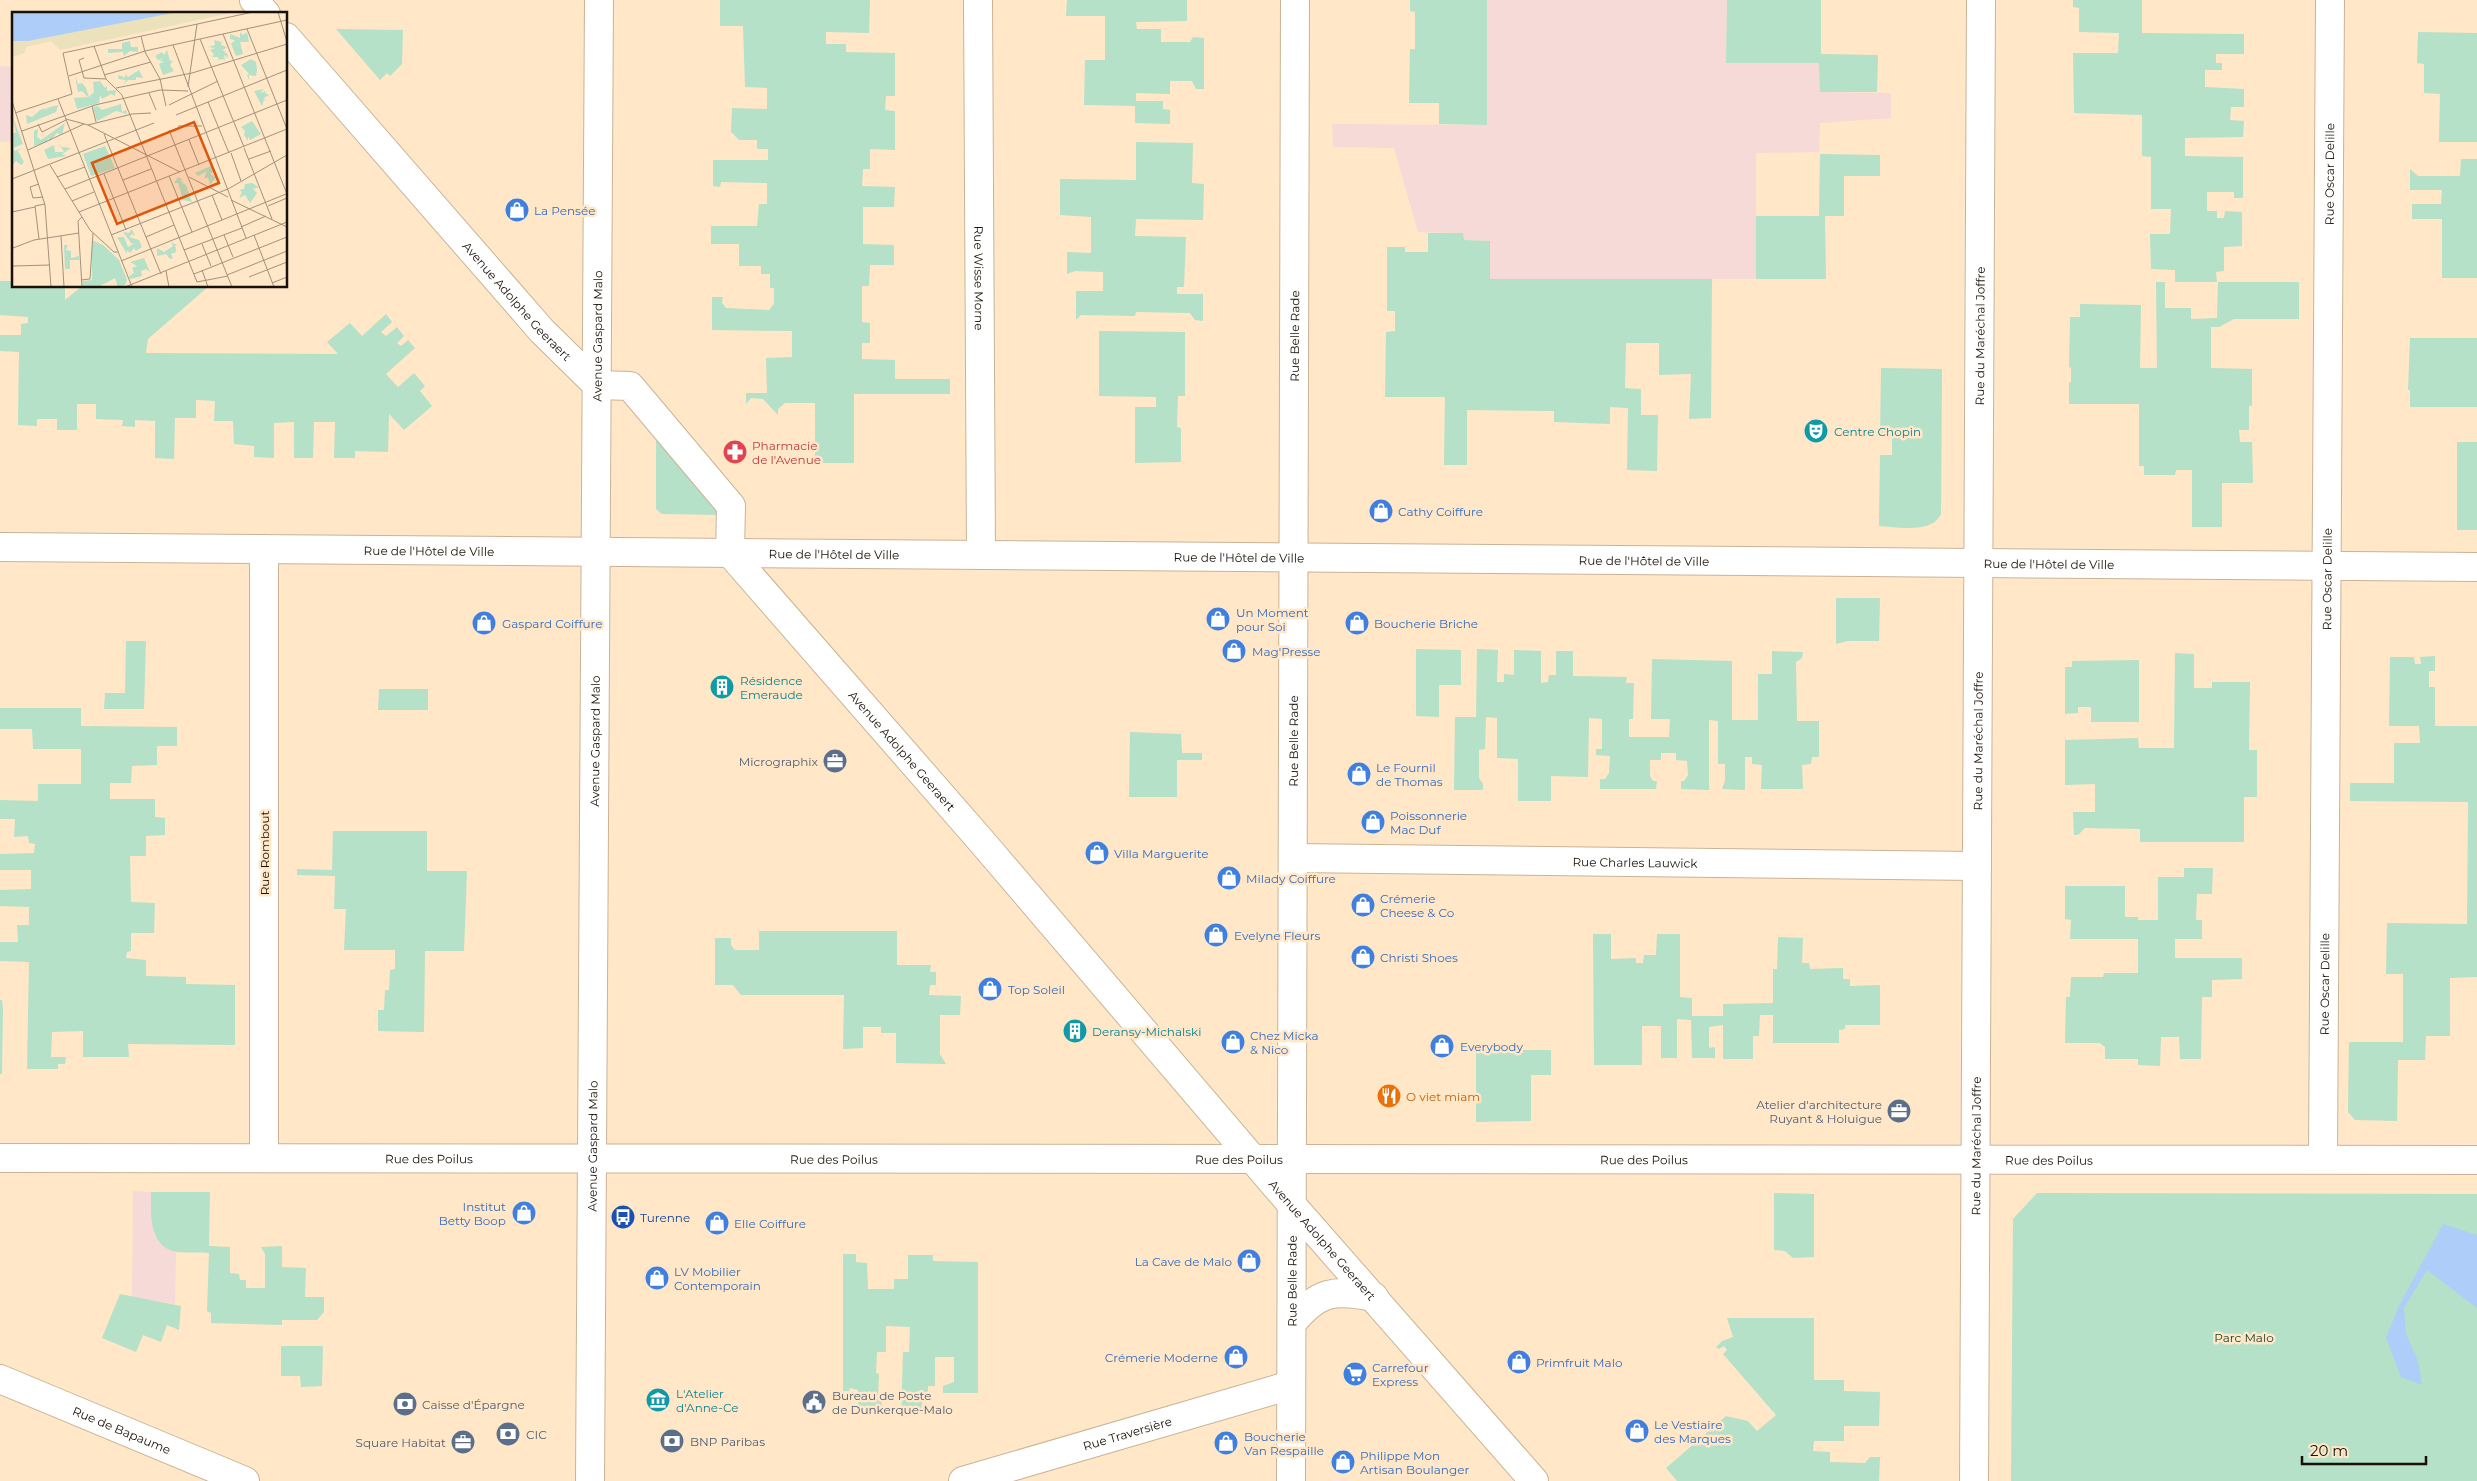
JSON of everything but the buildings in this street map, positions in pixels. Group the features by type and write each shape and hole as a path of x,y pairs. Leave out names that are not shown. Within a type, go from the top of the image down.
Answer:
{"street":[{"path":"254,0 264,12"},
{"name":"Avenue Gaspard Malo","path":"590,1481 599,0"},
{"name":"Rue Wisse Morne","path":"978,0 981,555"},
{"name":"Rue Belle Rade","path":"1291,1481 1295,557 1295,0"},
{"name":"Rue du Maréchal Joffre","path":"1974,1481 1981,0"},
{"name":"Rue Oscar Delille","path":"2323,1159 2330,0"},
{"name":"Avenue Adolphe Geeraert","path":"288,40 542,331 597,385"},
{"path":"597,385 630,386 731,506 730,553"},
{"name":"Rue de l'Hôtel de Ville","path":"0,547 2477,567"},
{"name":"Rue Rombout","path":"264,549 264,1158"},
{"name":"Avenue Adolphe Geeraert","path":"730,553 1292,1205 1534,1481"},
{"name":"Rue Charles Lauwick","path":"1294,858 1977,866"},
{"name":"Rue des Poilus","path":"0,1158 2477,1160"},
{"path":"1292,1323 1308,1304 1325,1294 1343,1293 1374,1297"},
{"name":"Rue de Bapaume","path":"0,1379 245,1481"},
{"name":"Rue Traversière","path":"963,1481 1291,1385"}],"shaded area":[{"path":"1487,0 1727,0 1726,63 1820,63 1820,92 1891,93 1891,118 1820,123 1819,152 1756,153 1756,279 1490,279 1490,241 1463,240 1463,233 1418,232 1394,148 1333,147 1332,124 1487,125"},
{"path":"0,66 12,67 12,142 0,142"},
{"path":"133,1191 151,1192 154,1235 160,1243 176,1252 175,1304 132,1297"}],"green space":[{"path":"720,0 870,0 869,33 826,32 826,44 846,44 846,52 895,53 895,96 886,96 885,110 895,111 895,150 870,149 870,169 863,169 862,186 895,187 894,207 863,207 863,244 894,245 894,265 870,265 869,286 862,286 862,322 870,323 870,343 862,343 862,359 895,360 895,379 950,379 950,394 854,394 854,463 815,463 815,403 785,403 778,409 778,415 763,399 751,398 746,404 746,393 767,393 766,358 792,357 792,331 712,330 712,297 723,297 722,303 726,308 769,310 774,304 774,288 770,288 770,274 761,274 761,266 739,266 739,244 711,244 711,226 757,226 759,204 767,204 767,183 721,182 720,187 713,186 713,160 768,160 768,149 757,149 757,140 739,140 731,132 732,108 767,109 767,88 745,87 743,26 720,26"},
{"path":"1067,0 1187,0 1187,21 1136,22 1137,29 1161,29 1161,42 1190,42 1193,37 1204,38 1204,89 1196,89 1192,81 1170,81 1170,94 1136,93 1136,101 1163,101 1163,109 1170,110 1170,124 1135,123 1135,106 1084,105 1085,60 1105,60 1105,16 1066,16"},
{"path":"1410,0 1487,0 1487,125 1439,124 1439,103 1409,103 1410,49 1415,49 1415,12 1410,11"},
{"path":"1727,0 1821,0 1821,54 1878,55 1877,92 1820,92 1819,63 1726,63"},
{"path":"2073,0 2142,0 2142,33 2244,34 2244,54 2216,54 2216,63 2222,63 2222,70 2205,70 2205,87 2244,89 2244,107 2231,107 2230,120 2244,121 2243,137 2185,138 2185,156 2243,157 2243,198 2234,198 2234,192 2207,192 2207,211 2217,211 2217,218 2224,218 2225,211 2242,212 2242,246 2224,247 2224,271 2216,272 2217,282 2175,282 2175,270 2151,269 2150,234 2170,234 2171,209 2151,209 2151,157 2142,156 2142,115 2074,113 2073,53 2118,53 2119,33 2079,32 2079,8 2073,7"},
{"path":"336,29 403,30 402,64 390,76 387,73 380,80"},
{"path":"2418,32 2477,33 2477,142 2439,142 2440,94 2424,93 2424,64 2417,63"},
{"path":"1136,142 1193,143 1192,183 1204,184 1203,220 1136,219 1135,236 1186,237 1184,287 1177,287 1177,294 1203,294 1203,321 1195,320 1190,313 1136,312 1135,316 1081,315 1076,320 1076,291 1103,291 1103,272 1075,271 1067,274 1067,252 1091,253 1091,217 1060,215 1060,179 1136,180"},
{"path":"1820,154 1880,155 1880,176 1844,176 1844,216 1825,216 1826,279 1756,279 1756,216 1819,216"},
{"path":"2461,159 2477,159 2477,278 2442,278 2442,219 2412,219 2412,204 2441,204 2442,190 2410,190 2410,169 2418,176 2460,176"},
{"path":"1428,233 1463,233 1464,240 1490,241 1490,279 1712,279 1711,418 1689,419 1691,374 1659,375 1659,343 1626,343 1625,388 1641,389 1641,415 1658,415 1657,471 1627,470 1628,408 1610,407 1610,424 1554,422 1554,411 1467,410 1467,465 1444,465 1445,397 1385,397 1386,332 1395,331 1395,311 1387,311 1387,247 1405,247 1405,252 1428,252"},
{"path":"0,281 12,281 12,288 65,288 65,300 80,288 207,288 148,339 146,353 338,354 327,342 350,323 362,336 386,314 392,322 381,332 386,336 397,327 404,336 397,343 401,346 408,340 415,348 386,374 398,387 414,373 425,386 420,391 432,406 404,430 389,414 388,452 355,451 355,458 334,458 335,422 314,422 313,458 294,458 294,422 274,423 274,458 254,457 254,446 234,444 233,421 214,421 215,401 196,400 196,418 175,418 174,459 155,458 155,421 135,420 135,427 122,426 123,420 96,419 96,404 77,404 77,430 57,430 57,419 37,419 37,426 18,425 19,352 0,351 0,335 21,335 21,324 28,323 28,317 0,315"},
{"path":"2156,282 2165,282 2165,308 2191,308 2191,319 2217,318 2218,282 2299,282 2299,319 2234,319 2219,327 2211,327 2211,368 2252,369 2252,406 2249,406 2249,430 2239,430 2240,442 2252,442 2253,483 2222,483 2222,527 2192,527 2192,470 2176,470 2175,475 2144,475 2144,466 2139,466 2139,404 2069,404 2069,383 2071,382 2071,368 2069,367 2070,317 2080,317 2080,304 2141,305 2140,368 2157,368"},
{"path":"1099,331 1185,332 1185,396 1178,396 1177,427 1181,428 1181,462 1135,463 1135,407 1156,407 1156,397 1099,396"},
{"path":"2410,338 2477,338 2477,407 2410,407 2410,390 2408,390"},
{"path":"1881,368 1942,369 1941,514 1936,520 1922,527 1879,526 1880,455 1892,455 1892,438 1880,437"},
{"path":"656,435 723,515 662,514 656,509"},
{"path":"2457,442 2477,442 2477,530 2457,530"},
{"path":"1836,598 1880,598 1879,641 1848,641 1836,644"},
{"path":"126,641 146,641 144,709 104,709 105,693 125,693"},
{"path":"1416,649 1461,650 1461,685 1439,685 1439,717 1416,716"},
{"path":"1477,649 1498,650 1497,682 1504,682 1504,674 1514,675 1514,650 1541,651 1541,683 1548,682 1549,675 1556,675 1556,651 1573,651 1573,676 1627,677 1626,683 1634,683 1633,719 1629,719 1629,737 1669,737 1670,719 1651,719 1652,659 1732,661 1732,720 1758,720 1758,674 1772,674 1772,651 1803,652 1802,658 1796,662 1797,721 1819,721 1819,757 1812,757 1811,764 1802,765 1803,789 1761,789 1762,765 1752,764 1752,757 1745,757 1745,790 1722,789 1725,781 1725,764 1718,764 1718,721 1709,720 1709,790 1681,789 1681,781 1684,781 1688,775 1687,761 1676,760 1676,753 1661,753 1661,760 1650,760 1650,776 1653,781 1657,781 1656,789 1600,789 1600,779 1605,779 1609,773 1610,756 1596,755 1596,749 1602,749 1602,719 1589,718 1588,777 1551,776 1551,801 1518,801 1518,759 1497,758 1497,718 1486,717 1485,749 1479,750 1479,778 1483,784 1483,790 1454,790 1455,717 1476,717"},
{"path":"2175,653 2194,654 2194,688 2212,688 2212,682 2250,682 2249,750 2257,750 2257,797 2244,797 2244,842 2140,842 2140,829 2085,828 2078,835 2074,835 2073,812 2095,812 2095,784 2065,785 2065,740 2138,738 2139,748 2174,748"},
{"path":"2435,656 2435,671 2429,671 2429,687 2435,687 2435,726 2477,726 2477,977 2450,978 2450,1036 2426,1036 2425,1060 2398,1060 2397,1121 2355,1120 2348,1112 2349,1042 2403,1042 2403,974 2386,974 2387,923 2467,924 2468,802 2350,801 2350,783 2394,783 2394,743 2420,743 2419,726 2389,726 2390,657 2414,657 2415,664 2421,664 2420,657"},
{"path":"2139,660 2139,722 2091,722 2091,707 2078,707 2078,713 2065,714 2065,667 2072,667 2072,661"},
{"path":"379,689 428,689 428,710 378,710"},
{"path":"0,708 81,708 81,726 177,727 177,746 157,746 157,765 132,766 131,783 110,783 110,799 155,799 155,817 165,818 165,835 146,836 146,856 130,856 131,902 155,903 154,933 131,933 131,951 127,952 126,958 146,960 146,976 186,977 186,984 235,985 235,1045 128,1044 129,1057 83,1057 83,1031 52,1032 51,1057 66,1057 65,1064 58,1064 58,1069 27,1069 29,962 0,961 0,942 18,942 17,925 29,925 29,907 0,906 0,890 31,889 31,870 0,870 0,854 34,853 35,844 29,843 28,836 14,837 15,819 0,819 0,800 38,801 38,784 81,784 81,749 33,749 32,729 0,729"},
{"path":"1130,732 1181,734 1182,753 1202,753 1202,760 1177,760 1177,797 1129,797"},
{"path":"333,831 427,831 427,871 467,871 464,951 425,951 424,1032 378,1031 378,1010 384,1010 385,990 389,990 390,970 395,969 395,950 344,950 346,909 334,909 335,876 297,875 297,869 332,870"},
{"path":"2184,868 2213,868 2212,894 2197,894 2196,920 2202,920 2202,939 2175,939 2175,958 2242,958 2242,979 2212,980 2212,997 2202,997 2201,1059 2180,1059 2179,1037 2161,1037 2160,1066 2138,1065 2138,1059 2105,1059 2105,1047 2100,1043 2065,1043 2066,997 2070,997 2071,977 2103,977 2104,973 2138,973 2138,939 2070,939 2071,920 2065,919 2065,886 2125,886 2125,917 2138,917 2138,920 2158,920 2158,877 2184,877"},
{"path":"759,931 897,931 897,965 931,965 930,972 936,972 936,985 930,985 929,995 961,996 960,1015 940,1015 940,1054 946,1064 896,1063 896,1033 881,1033 881,1027 863,1027 863,1048 843,1049 844,995 741,995 733,985 715,985 715,938 731,938 731,945 735,950 759,950"},
{"path":"1593,934 1611,934 1611,959 1636,958 1636,963 1643,963 1644,955 1656,955 1657,934 1680,934 1680,997 1692,998 1692,1016 1723,1016 1723,1004 1773,1003 1773,969 1777,969 1778,937 1803,938 1802,963 1809,963 1810,969 1843,968 1843,979 1850,979 1850,986 1880,985 1880,1025 1845,1025 1845,1029 1839,1030 1839,1043 1773,1043 1773,1015 1760,1015 1759,1036 1753,1036 1753,1059 1723,1059 1723,1025 1709,1027 1709,1048 1715,1047 1715,1058 1692,1058 1691,1020 1677,1019 1677,1058 1661,1058 1661,1026 1642,1026 1642,1065 1594,1065"},
{"path":"0,1000 2,1000 3,1009 2,1074 0,1074"},
{"path":"1476,1050 1504,1050 1504,1052 1523,1053 1523,1050 1551,1050 1551,1075 1531,1075 1531,1121 1476,1122"},
{"path":"151,1192 210,1192 209,1246 230,1247 230,1273 239,1274 240,1280 246,1280 246,1288 265,1288 265,1254 261,1247 282,1246 282,1267 306,1268 305,1297 324,1297 324,1312 317,1320 282,1320 282,1325 211,1323 211,1313 207,1311 209,1253 177,1252 161,1244 153,1228"},
{"path":"1774,1193 1814,1194 1814,1257 1793,1258 1785,1251 1774,1250"},
{"name":"Parc Malo","path":"2037,1193 2477,1194 2477,1481 2011,1481 2013,1219"},
{"path":"843,1254 856,1254 856,1262 867,1263 868,1289 894,1289 894,1279 908,1279 908,1255 933,1255 933,1261 978,1262 978,1393 943,1393 943,1386 954,1382 954,1357 935,1357 935,1386 928,1386 928,1392 923,1392 921,1412 901,1418 903,1352 909,1352 910,1327 886,1326 886,1352 877,1352 876,1373 879,1374 878,1395 882,1399 882,1413 858,1413 858,1390 850,1388 849,1391 843,1391"},
{"path":"120,1294 181,1306 179,1330 167,1325 161,1342 143,1335 136,1352 102,1338"},
{"path":"1727,1318 1814,1318 1814,1380 1844,1380 1844,1391 1880,1392 1879,1426 1844,1426 1844,1441 1814,1441 1813,1451 1830,1452 1830,1462 1865,1463 1870,1457 1880,1457 1879,1481 1677,1481 1666,1468 1726,1416 1748,1421 1757,1431 1776,1415 1723,1354 1727,1350 1724,1346 1719,1349 1716,1347 1722,1341 1733,1337"},
{"path":"281,1346 323,1346 322,1386 301,1387 300,1376 281,1376"}],"water":[{"path":"2443,1224 2477,1235 2477,1308 2427,1270 2404,1308 2406,1334 2418,1361 2422,1385 2401,1377 2386,1338 2399,1306"}],"place":[{"name":"La Pensée","path":"517,210"},
{"name":"Centre Chopin","path":"1816,431"},
{"name":"Pharmacie de l'Avenue","path":"735,452"},
{"name":"Cathy Coiffure","path":"1381,511"},
{"name":"Un Moment pour Soi","path":"1218,619"},
{"name":"Gaspard Coiffure","path":"484,623"},
{"name":"Boucherie Briche","path":"1357,623"},
{"name":"Mag'Presse","path":"1234,651"},
{"name":"Résidence Emeraude","path":"722,687"},
{"name":"Micrographix","path":"835,761"},
{"name":"Le Fournil de Thomas","path":"1359,774"},
{"name":"Poissonnerie Mac Duf","path":"1373,822"},
{"name":"Villa Marguerite","path":"1097,853"},
{"name":"Milady Coiffure","path":"1229,878"},
{"name":"Crémerie Cheese & Co","path":"1363,905"},
{"name":"Evelyne Fleurs","path":"1216,935"},
{"name":"Christi Shoes","path":"1363,957"},
{"name":"Top Soleil","path":"990,989"},
{"name":"Deransy-Michalski","path":"1075,1031"},
{"name":"Chez Micka & Nico","path":"1233,1042"},
{"name":"Everybody","path":"1442,1046"},
{"name":"O viet miam","path":"1389,1096"},
{"name":"Atelier d'architecture Ruyant & Holuigue","path":"1899,1111"},
{"name":"Institut Betty Boop","path":"524,1213"},
{"name":"Turenne","path":"623,1217"},
{"name":"Elle Coiffure","path":"717,1223"},
{"name":"La Cave de Malo","path":"1249,1261"},
{"name":"LV Mobilier Contemporain","path":"657,1278"},
{"name":"Crémerie Moderne","path":"1236,1357"},
{"name":"Primfruit Malo","path":"1519,1362"},
{"name":"Carrefour Express","path":"1355,1374"},
{"name":"L'Atelier d'Anne-Ce","path":"658,1400"},
{"name":"Bureau de Poste de Dunkerque-Malo","path":"814,1402"},
{"name":"Caisse d'Épargne","path":"405,1404"},
{"name":"Le Vestiaire des Marques","path":"1637,1431"},
{"name":"CIC","path":"508,1434"},
{"name":"BNP Paribas","path":"672,1441"},
{"name":"Square Habitat","path":"463,1442"},
{"name":"Boucherie Van Respaille","path":"1226,1443"},
{"name":"Philippe Mon Artisan Boulanger","path":"1343,1462"}]}
